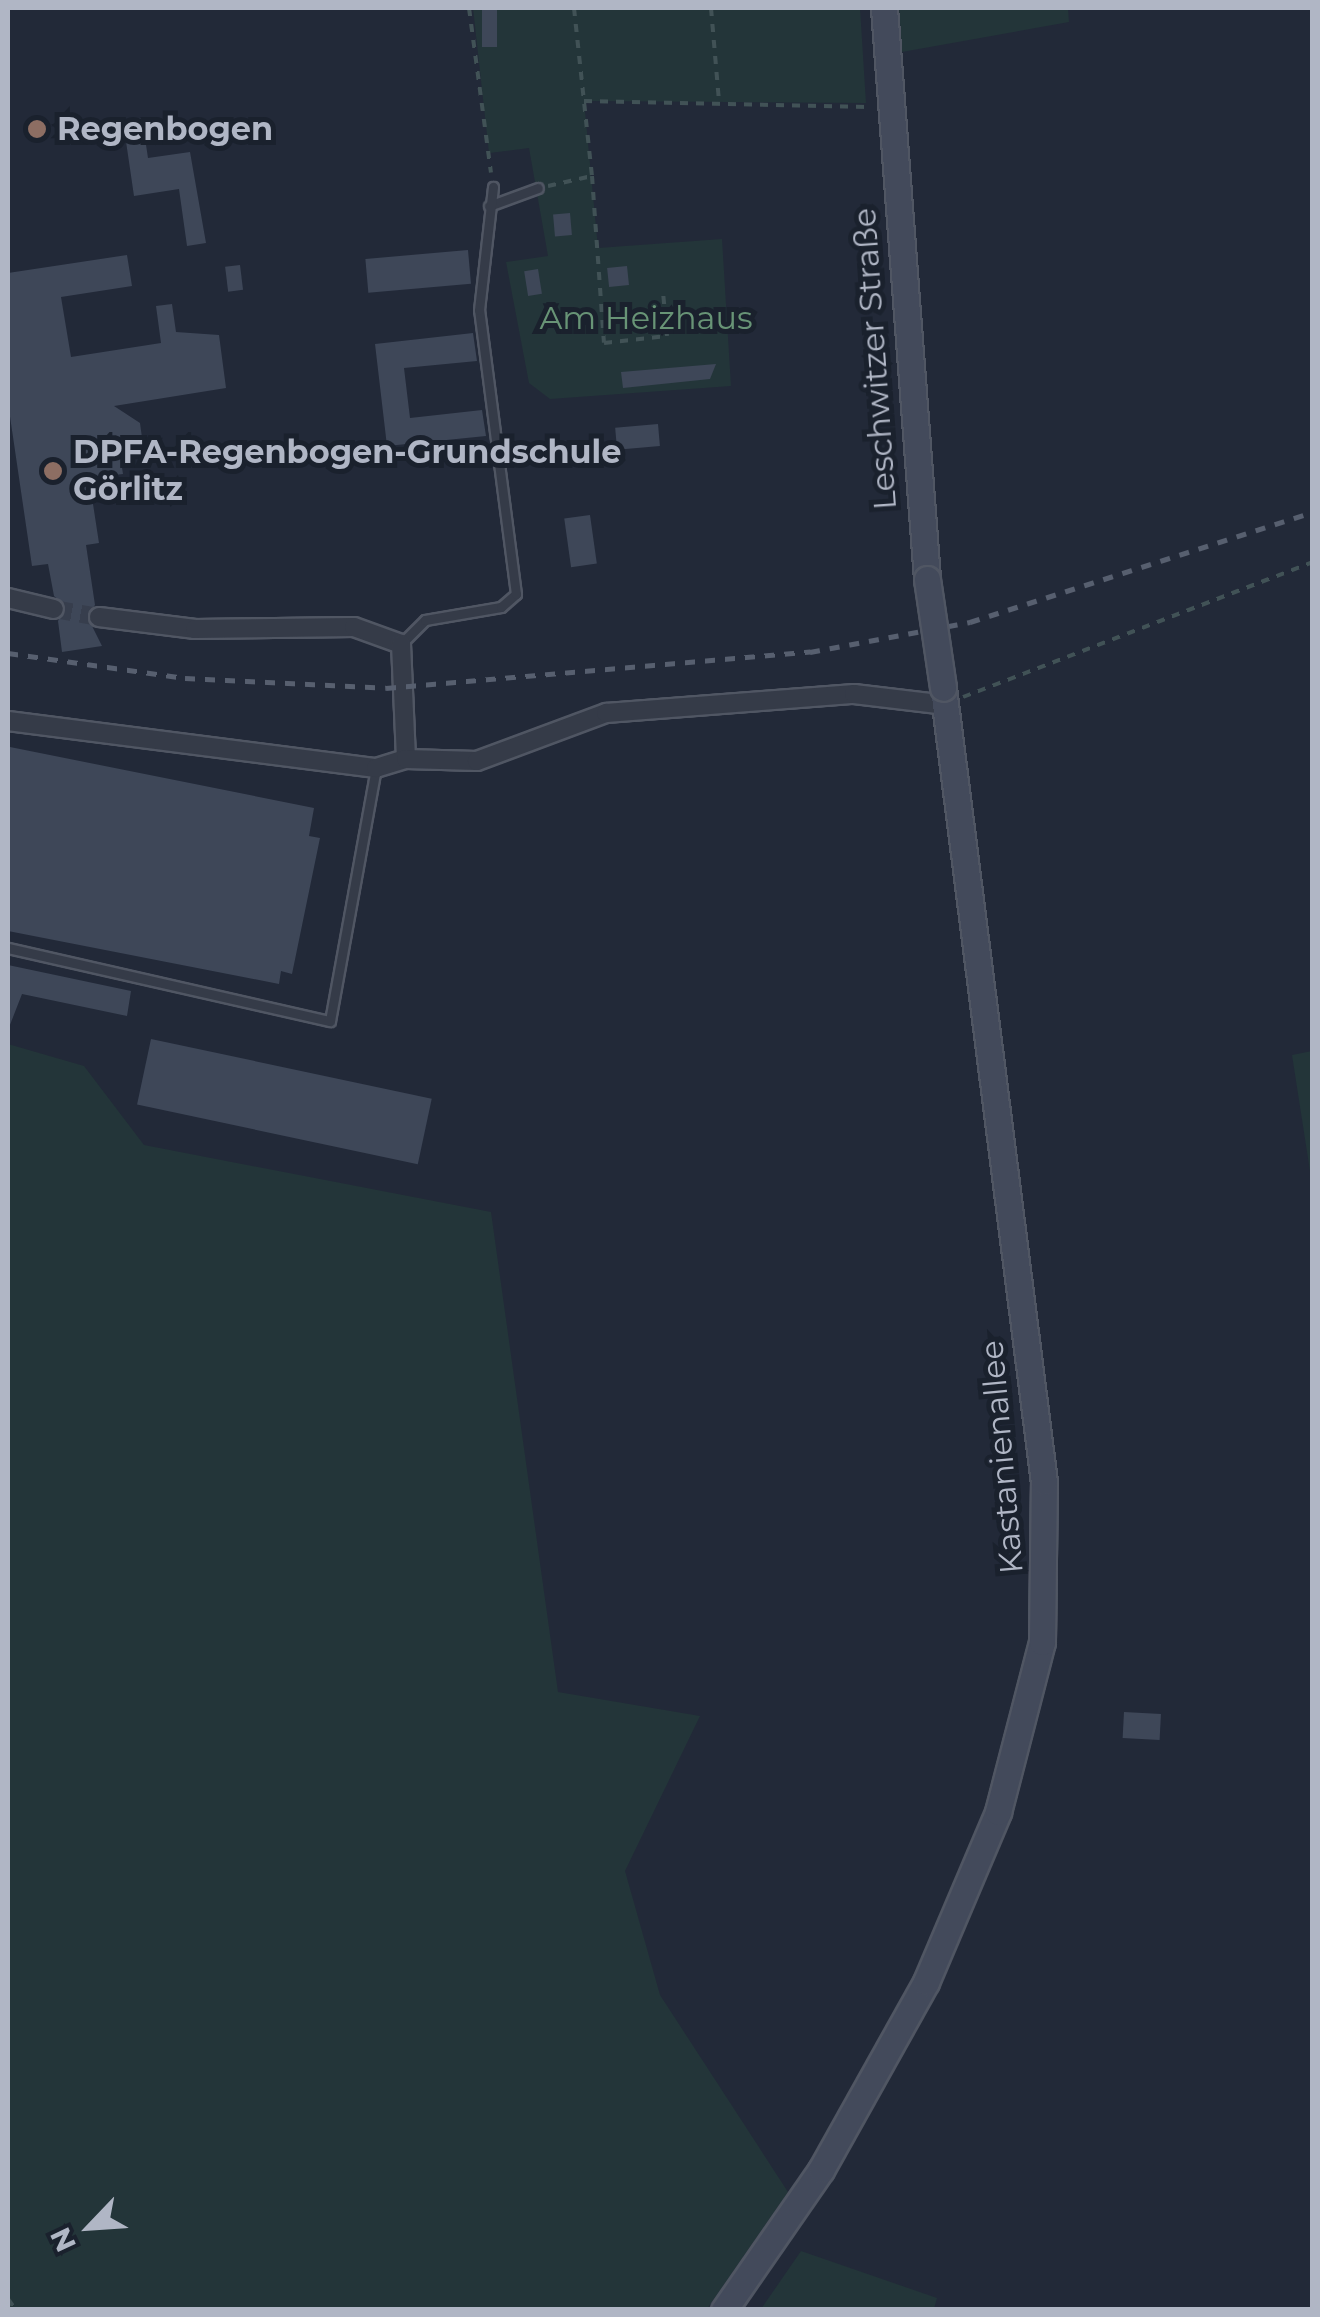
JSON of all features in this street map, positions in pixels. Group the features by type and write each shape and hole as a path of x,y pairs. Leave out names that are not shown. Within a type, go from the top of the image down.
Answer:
{"street":[{"name":"Leschwitzer Straße","path":"884,8 927,578 945,696"},
{"path":"8,598 54,609"},
{"path":"99,617 195,629 354,627 401,644 406,759"},
{"path":"8,722 376,768 406,759 478,761 606,713 854,694 945,696"},
{"name":"Kastanienallee","path":"724,2310 821,2170 926,1982 998,1812 1042,1642 1044,1482 945,696"}],"lane":[{"path":"401,644 425,620 501,607 516,594 479,310 492,187"},
{"path":"488,206 538,188"},
{"path":"8,948 330,1022 376,768"}],"path":[{"path":"468,8 492,187"},
{"path":"574,8 604,343 667,336 663,292"},
{"path":"711,8 718,102"},
{"path":"584,101 890,108"},
{"path":"538,188 592,176"},
{"path":"945,696 1312,562"},
{"path":"8,2299 16,2310"}],"green space":[{"name":"Am Heizhaus","path":"473,8 860,8 866,103 584,101 598,248 722,239 731,386 550,399 529,383 506,262 548,256 529,148 489,153"},
{"path":"899,8 1068,8 1069,22 902,52"},
{"path":"8,1044 84,1066 144,1145 491,1212 558,1692 700,1716 625,1871 660,1995 788,2192 707,2309 8,2309"},
{"path":"1312,1051 1312,1184 1292,1055"},
{"path":"801,2251 937,2298 934,2309 761,2309"}],"building":[{"path":"482,8 497,8 497,47 482,47"},
{"path":"142,118 148,158 190,152 206,243 187,246 179,189 134,196 123,121"},
{"path":"570,213 572,235 555,236 553,214"},
{"path":"468,250 471,284 368,293 365,259"},
{"path":"127,255 132,286 61,297 71,357 161,343 156,306 172,304 176,332 219,335 226,388 114,406 140,423 143,445 119,448 123,474 89,478 99,543 86,545 95,605 87,616 102,646 62,652 58,621 66,606 54,596 48,564 32,566 8,403 8,273"},
{"path":"240,265 243,290 228,292 225,267"},
{"path":"627,266 629,285 609,287 607,268"},
{"path":"538,269 542,294 528,296 524,271"},
{"path":"473,333 477,361 404,368 410,418 482,410 486,436 387,446 375,344"},
{"path":"716,364 710,379 623,388 621,372"},
{"path":"658,424 660,446 617,450 615,428"},
{"path":"590,515 597,564 571,567 564,519"},
{"path":"10,747 314,808 309,836 320,838 292,974 281,971 279,984 8,931"},
{"path":"8,965 131,991 127,1016 22,994 8,1030"},
{"path":"151,1039 432,1099 418,1164 137,1105"},
{"path":"1124,1712 1161,1714 1160,1740 1123,1738"}],"tunnel":[{"path":"54,609 99,617"}],"railway":[{"path":"8,653 185,678 386,688 810,652 970,622 1312,512"}],"place":[{"name":"Regenbogen","path":"37,129"},
{"name":"DPFA-Regenbogen-Grundschule Görlitz","path":"53,471"}]}
